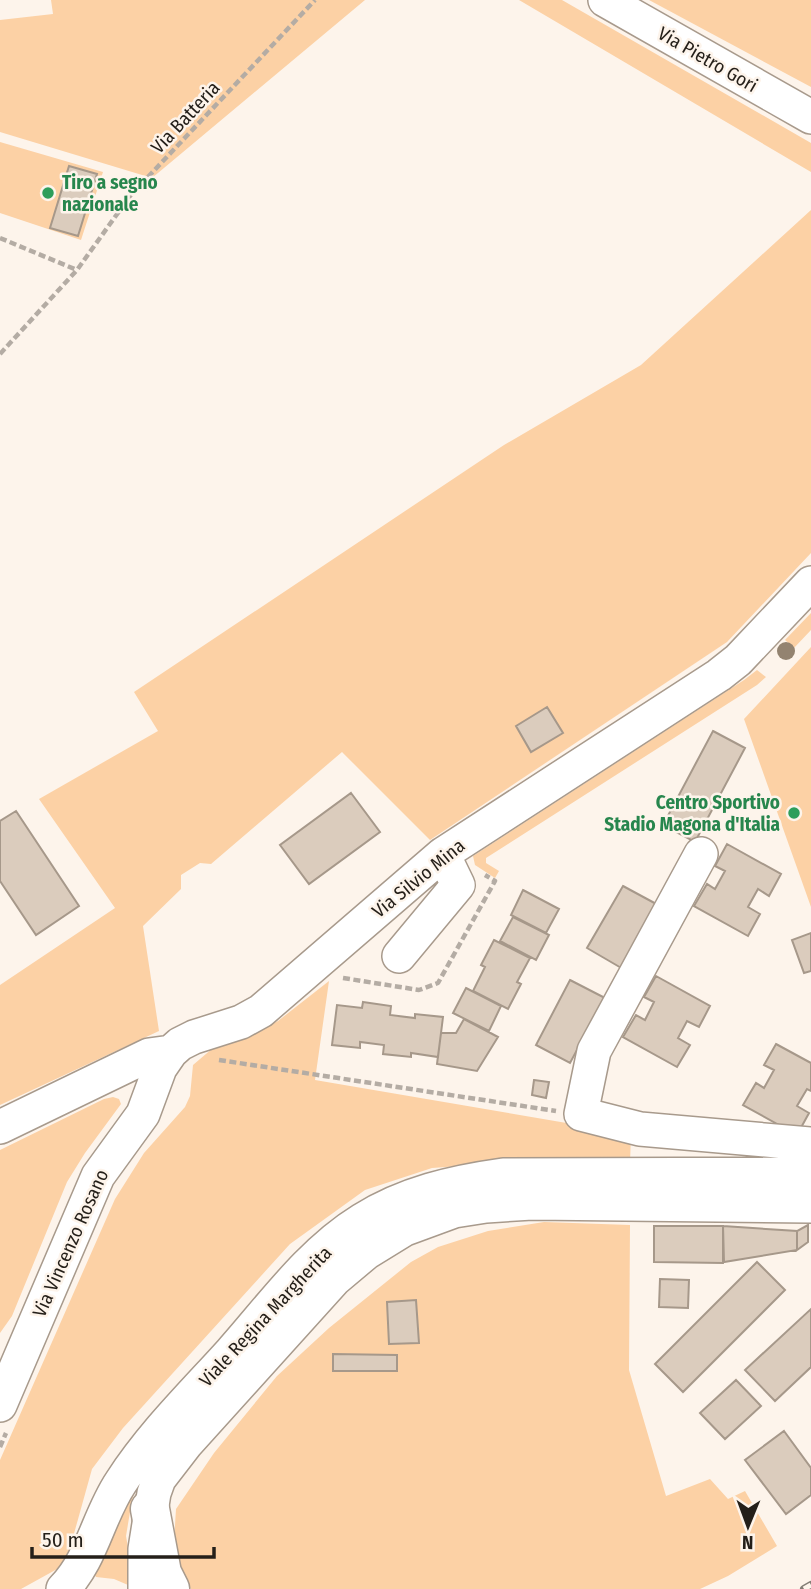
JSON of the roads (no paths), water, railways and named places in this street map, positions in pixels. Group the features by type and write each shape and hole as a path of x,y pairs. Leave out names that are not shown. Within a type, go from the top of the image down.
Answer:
{"main road":[{"path":"150,1509 162,1573 170,1589"}],"street":[{"name":"Via Pietro Gori","path":"605,0 811,117"},
{"name":"Via Silvio Mina","path":"0,1127 149,1055 171,1052 194,1037 241,1022 261,1010 443,854 719,676 738,660 811,583"},
{"path":"399,956 458,884 443,854"},
{"path":"701,854 594,1051 581,1114 640,1129 811,1144"},
{"name":"Via Vincenzo Rosano","path":"0,1405 97,1175 144,1114 160,1068 171,1052"},
{"name":"Viale Regina Margherita","path":"63,1589 76,1576 118,1486 148,1445 287,1287 324,1250 361,1220 408,1197 452,1182 503,1175 811,1174"},
{"name":"Viale Regina Margherita","path":"145,1589 145,1549 150,1509 153,1493 166,1471 186,1444 335,1279 366,1253 405,1229 454,1211 532,1203 811,1206"}],"railway":[{"path":"804,1589 811,1585"}],"place":[{"name":"Tiro a segno nazionale","path":"48,193"},
{"name":"Centro Sportivo Stadio Magona d'Italia","path":"794,813"}]}
